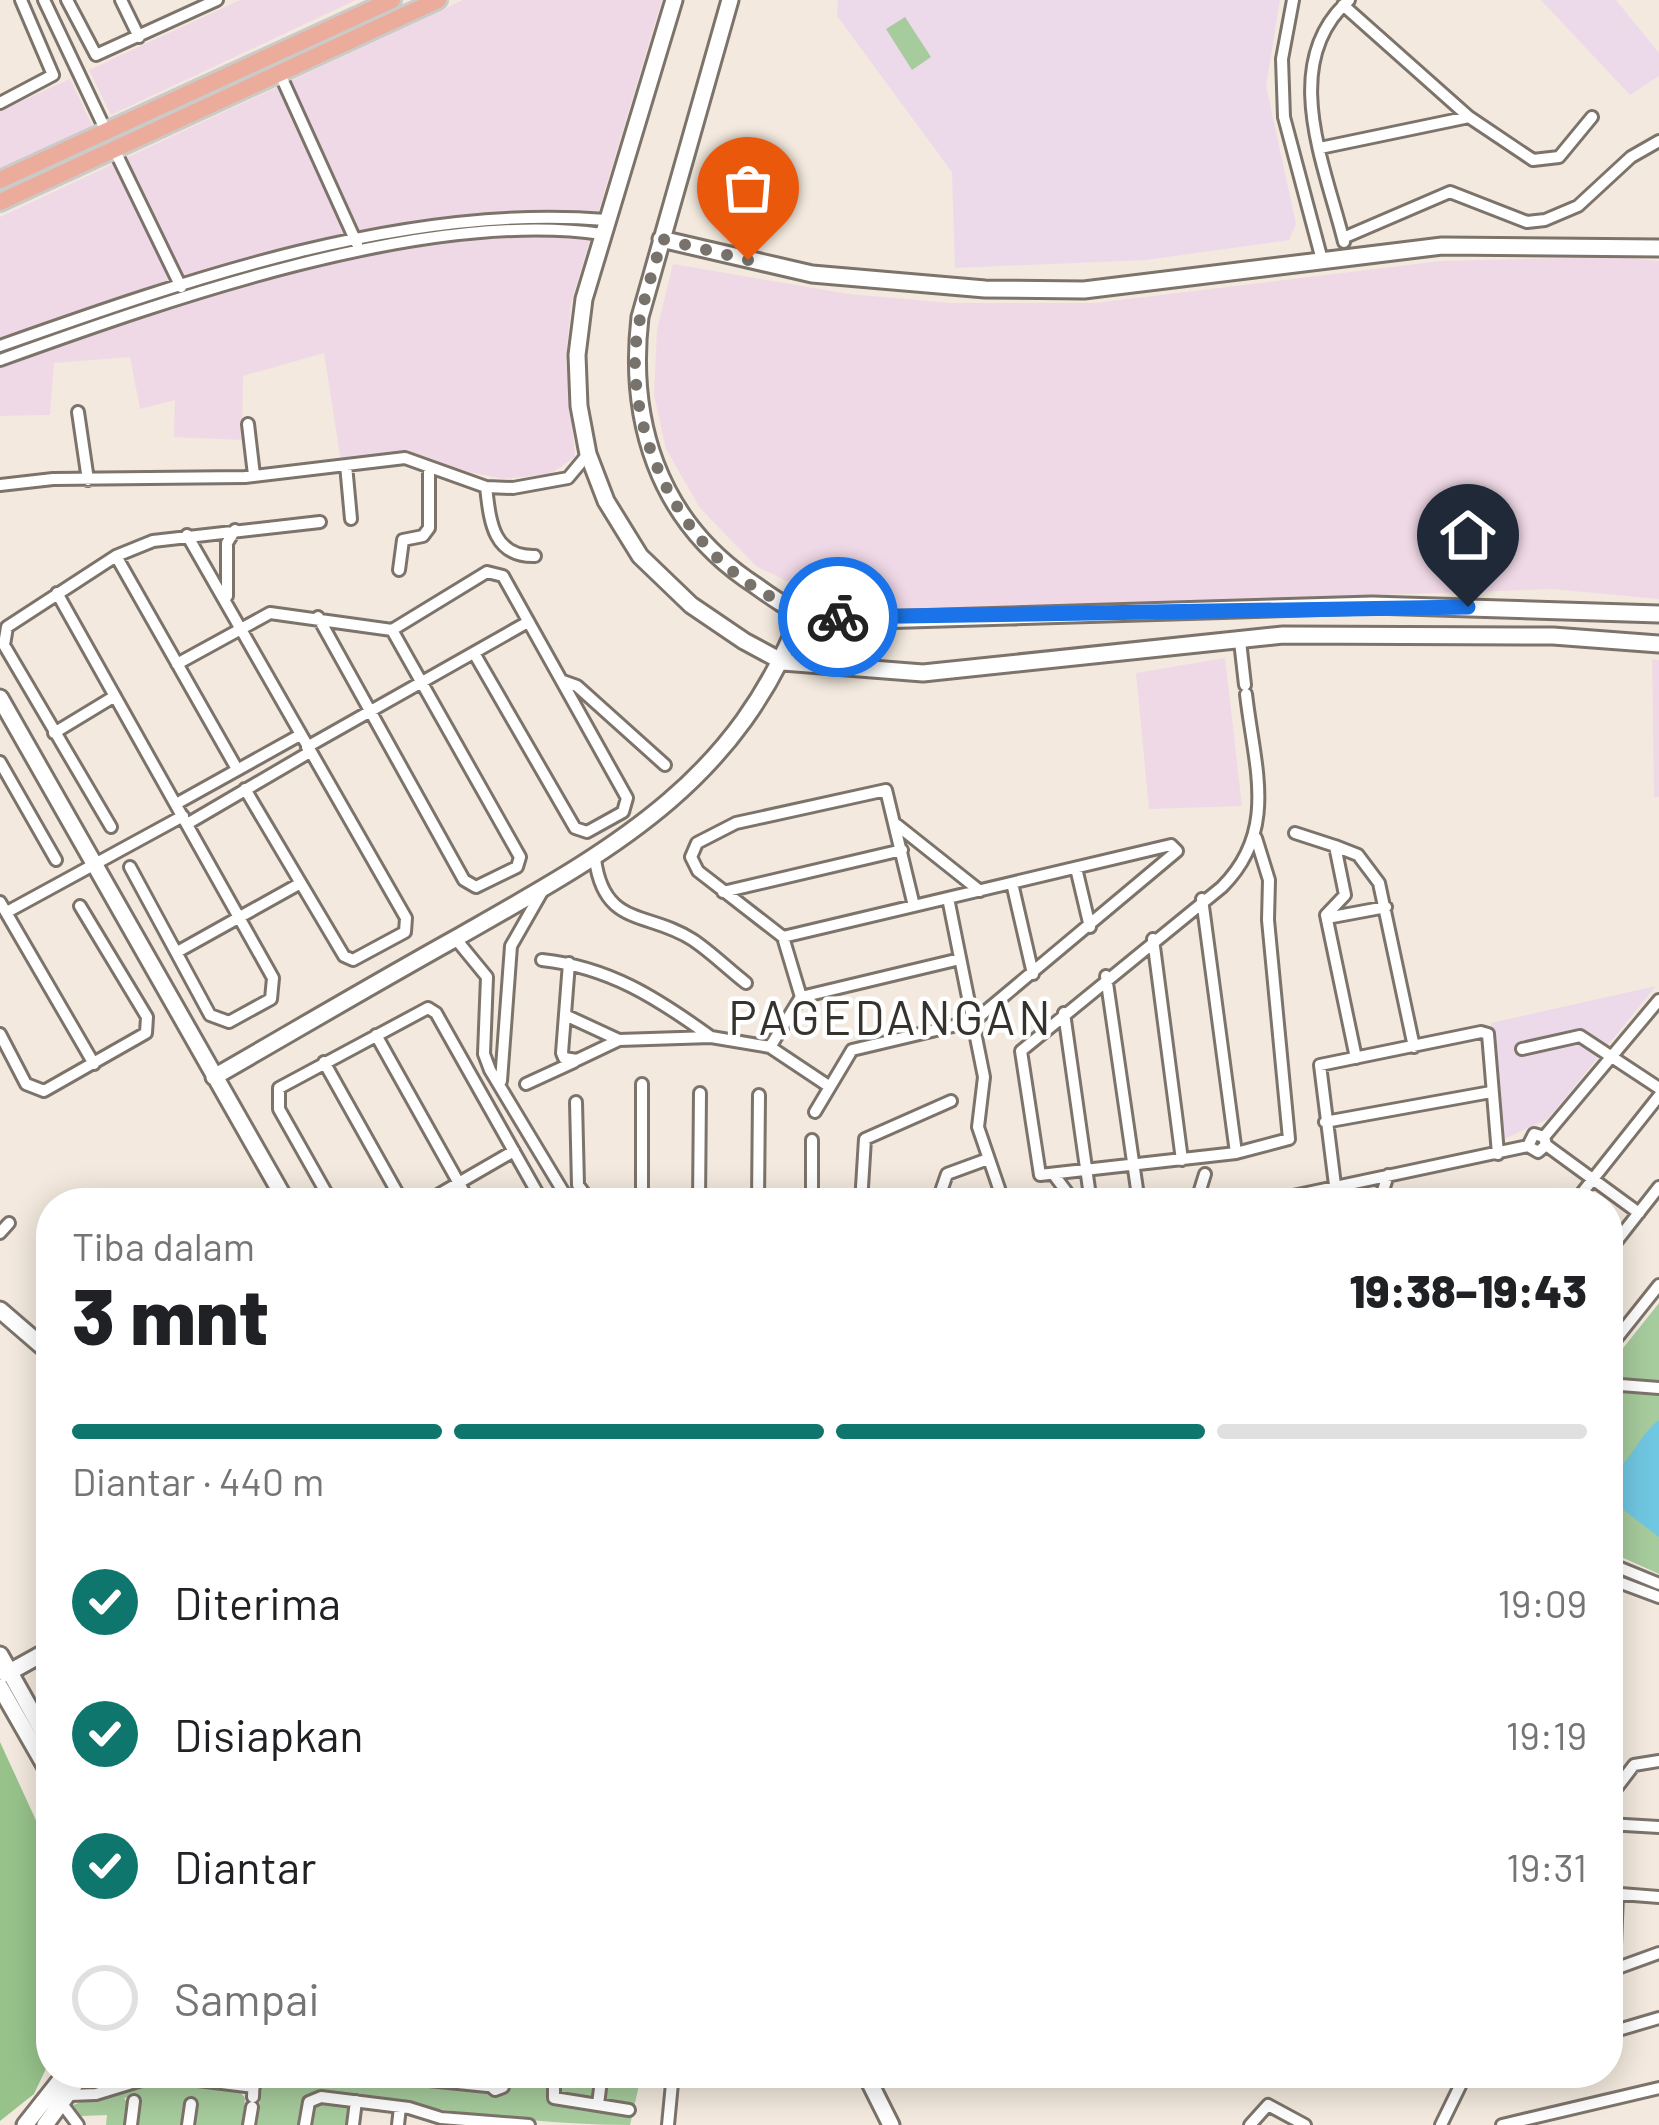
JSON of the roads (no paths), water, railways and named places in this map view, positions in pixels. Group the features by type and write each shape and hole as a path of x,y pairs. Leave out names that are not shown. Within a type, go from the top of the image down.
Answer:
{"main road":[{"path":"0,180 396,6 438,0"},
{"path":"674,0 584,298 577,356 588,454 606,501 640,556 691,605 783,662 858,672 923,673 1240,641 1371,634 1659,644"},
{"path":"730,0 640,317 635,363 650,457 687,522 725,563 801,613 876,620 1372,605 1659,614"},
{"path":"0,202 279,72 396,6"},
{"path":"662,239 812,274 985,290 1084,290 1442,246 1659,248"},
{"path":"1371,634 1372,605"},
{"path":"1620,640 1625,610"},
{"path":"214,1077 595,860 671,805 720,756 783,662 801,613"},
{"path":"0,698 278,1188"},
{"path":"0,1310 36,1341"},
{"path":"0,1655 5,1675 36,1723"},
{"path":"5,1675 36,1657"},
{"path":"0,1687 36,1750"},
{"path":"25,2125 54,2088"},
{"path":"45,2125 74,2088"},
{"path":"872,2088 891,2125"}],"street":[{"path":"0,103 53,75 21,0"},
{"path":"44,0 106,131"},
{"path":"67,0 96,56 217,0"},
{"path":"122,0 139,37"},
{"path":"179,0 186,14"},
{"path":"1293,0 1282,59 1284,118 1322,260"},
{"path":"1347,257 1312,112 1313,60 1346,3 1469,117 1542,162 1559,157 1592,117"},
{"path":"279,72 358,248"},
{"path":"1320,148 1469,117"},
{"path":"1343,238 1450,192 1527,222 1560,216 1659,141"},
{"path":"114,149 182,290"},
{"path":"0,346 182,290 358,248 487,225 604,227"},
{"path":"0,361 182,290"},
{"path":"78,412 88,480"},
{"path":"248,424 254,476"},
{"path":"0,485 254,476 405,458 486,487 556,483 578,470 588,454"},
{"path":"346,465 351,519"},
{"path":"399,570 403,540 423,536 429,528 429,467"},
{"path":"486,487 489,515 502,546 517,556 535,556"},
{"path":"111,827 3,636 7,627 116,556 187,535 320,522"},
{"path":"227,604 224,566 235,530"},
{"path":"187,535 406,918 405,932 353,960 344,956 245,789"},
{"path":"116,556 237,769"},
{"path":"177,664 240,627 277,613 392,630 487,572 503,576 627,798 623,812 587,832 571,823 474,653"},
{"path":"57,593 273,978 271,999 219,1022 130,867"},
{"path":"318,617 464,880 476,887 517,867 520,857 392,630"},
{"path":"0,932 7,913 245,789 306,745 527,622"},
{"path":"1240,641 1259,810 1256,838 1238,870 1106,976 1020,1055 1035,1169 1054,1175 1236,1153 1282,1145 1290,1135 1268,920 1269,880 1256,838"},
{"path":"563,682 577,686 665,765"},
{"path":"54,733 115,696"},
{"path":"176,804 237,769 306,745"},
{"path":"0,762 56,860"},
{"path":"801,997 783,937 723,892 692,857 697,844 719,829 886,790 914,906"},
{"path":"897,825 980,890"},
{"path":"1295,833 1358,855 1374,871 1386,907 1414,1047"},
{"path":"1335,846 1345,895 1327,910 1327,918 1356,1058"},
{"path":"783,937 1177,848 1090,927 974,1021 852,1050 815,1112"},
{"path":"723,892 902,850"},
{"path":"595,860 603,888 626,914 691,938 746,983"},
{"path":"1076,868 1090,927"},
{"path":"1012,883 1033,974"},
{"path":"178,951 299,884"},
{"path":"501,1081 505,975 511,946 544,888"},
{"path":"948,898 984,1077 976,1114 996,1188"},
{"path":"1202,899 1236,1153"},
{"path":"0,1034 34,1090 44,1091 149,1026 80,907"},
{"path":"1327,918 1386,907"},
{"path":"7,913 94,1064"},
{"path":"455,938 487,977 484,1054 562,1188"},
{"path":"1153,939 1182,1160"},
{"path":"770,1047 801,997 960,959"},
{"path":"542,960 569,963 638,986 711,1037"},
{"path":"569,963 562,1053 577,1060"},
{"path":"487,977 505,975"},
{"path":"1106,976 1137,1188"},
{"path":"1324,1188 1528,1146 1538,1152 1611,1054 1659,1000"},
{"path":"324,1188 276,1099 279,1088 418,1010 436,1013 535,1188"},
{"path":"1064,1013 1089,1188"},
{"path":"565,1016 619,1040"},
{"path":"1333,1186 1318,1068 1486,1032 1498,1154"},
{"path":"376,1035 462,1188"},
{"path":"1522,1048 1576,1036 1611,1054 1659,1092 1585,1188"},
{"path":"526,1084 619,1040 711,1037 770,1047 827,1085"},
{"path":"324,1063 395,1188"},
{"path":"641,1084 642,1188"},
{"path":"1325,1122 1491,1092"},
{"path":"698,1188 700,1093"},
{"path":"758,1188 759,1095"},
{"path":"862,1188 865,1139 951,1101"},
{"path":"576,1102 580,1188"},
{"path":"812,1140 812,1188"},
{"path":"1545,1141 1605,1188"},
{"path":"450,1188 514,1151"},
{"path":"942,1188 947,1174 988,1159"},
{"path":"1201,1188 1205,1174"},
{"path":"1054,1175 1064,1188"},
{"path":"1384,1188 1388,1175"},
{"path":"1623,1233 1659,1187"},
{"path":"1623,1201 1639,1213"},
{"path":"1623,1330 1659,1285"},
{"path":"1623,1385 1659,1388"},
{"path":"1623,1569 1659,1584"},
{"path":"1623,1584 1659,1597"},
{"path":"1623,1779 1634,1765 1659,1761"},
{"path":"1623,1825 1659,1827"},
{"path":"1623,1895 1659,1897"},
{"path":"1623,1966 1659,1953"},
{"path":"1623,2029 1659,2018"},
{"path":"78,2124 66,2100 112,2088"},
{"path":"221,2088 253,2097"},
{"path":"249,2125 253,2088"},
{"path":"554,2088 554,2098 628,2110"},
{"path":"598,2104 600,2088"},
{"path":"668,2125 672,2088"},
{"path":"1441,2125 1459,2088"},
{"path":"1502,2125 1659,2088"},
{"path":"305,2125 311,2099 400,2107 441,2122 526,2125"},
{"path":"131,2125 134,2101"},
{"path":"353,2125 356,2101"},
{"path":"188,2125 191,2104"},
{"path":"1250,2125 1268,2104 1305,2125"},
{"path":"398,2125 400,2107"}],"water":[{"path":"1659,1420 1659,1537 1623,1509 1623,1463"}],"district":[{"name":"PAGEDANGAN","path":"891,1018"}]}
